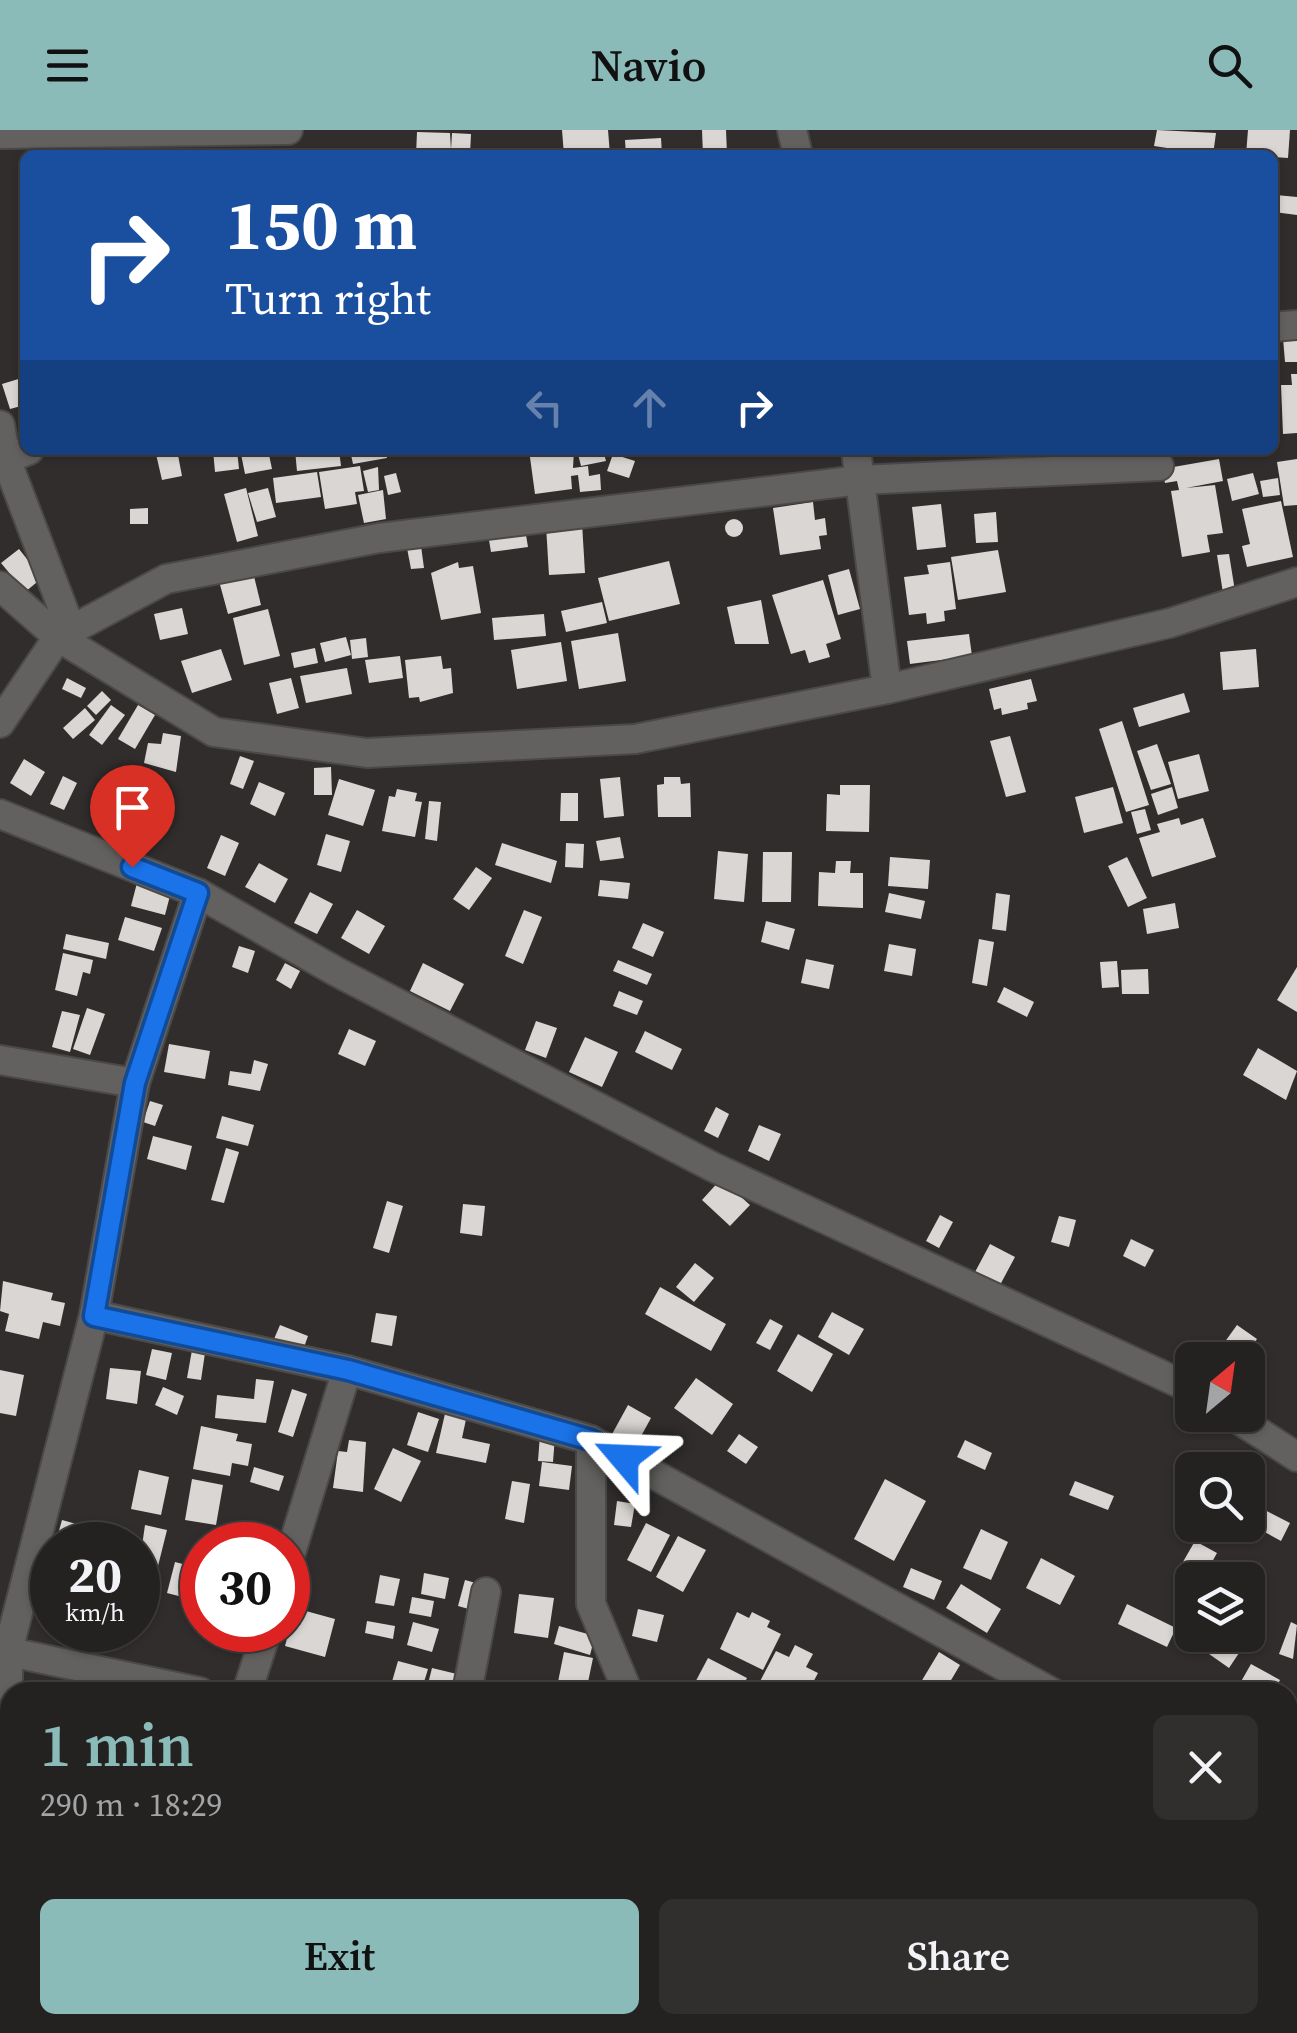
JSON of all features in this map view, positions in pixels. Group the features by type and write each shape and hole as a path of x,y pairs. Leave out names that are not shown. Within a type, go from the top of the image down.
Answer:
{"street":[{"path":"0,134 288,130"},
{"path":"0,425 18,455 64,634"},
{"path":"857,455 887,689"},
{"path":"0,722 64,634 166,579 379,538 860,480 1158,466"},
{"path":"0,586 64,634 214,732 367,754 635,739 887,689 1170,623 1297,582"},
{"path":"0,814 198,893 337,972 714,1167 1175,1381"},
{"path":"5,1682 4,1650 94,1316 135,1083 198,893"},
{"path":"0,1060 135,1083"},
{"path":"94,1316 348,1370 591,1440 1033,1682"},
{"path":"300,1522 348,1370"},
{"path":"1258,1432 1297,1458"},
{"path":"591,1440 592,1604 624,1682"},
{"path":"469,1682 486,1592"},
{"path":"4,1650 153,1682"},
{"path":"250,1682 259,1652"}],"building":[{"path":"562,130 608,130 610,150 564,150"},
{"path":"702,130 726,130 727,150 703,150"},
{"path":"1157,130 1216,133 1214,150 1154,146"},
{"path":"1248,130 1290,130 1288,158 1278,157 1278,150 1246,150"},
{"path":"417,132 450,133 451,150 416,150"},
{"path":"452,133 471,134 470,150 451,150"},
{"path":"661,138 662,150 626,150 625,140"},
{"path":"1278,195 1297,197 1297,215 1278,213"},
{"path":"1297,337 1297,362 1285,362 1283,338"},
{"path":"1291,374 1297,374 1297,433 1283,434 1281,385 1292,385"},
{"path":"20,379 20,406 10,409 2,384"},
{"path":"156,455 178,455 182,476 162,480"},
{"path":"213,455 238,455 239,469 215,472"},
{"path":"241,455 269,455 272,469 245,474"},
{"path":"295,455 340,455 341,466 297,471"},
{"path":"351,455 387,455 387,458 353,464"},
{"path":"530,455 574,455 573,468 588,466 589,476 600,474 601,490 580,492 578,475 571,476 572,489 535,494"},
{"path":"578,455 604,455 606,461 581,466"},
{"path":"613,455 635,461 629,478 607,471"},
{"path":"1219,459 1223,481 1186,488 1215,485 1223,533 1207,535 1210,552 1182,557 1171,491 1179,490 1177,481 1165,483 1162,469"},
{"path":"1297,459 1297,505 1284,506 1277,462"},
{"path":"360,466 364,491 355,492 357,504 325,509 319,472"},
{"path":"378,467 379,490 368,492 363,471"},
{"path":"317,472 321,497 276,503 273,478"},
{"path":"396,473 401,492 388,495 384,476"},
{"path":"1253,473 1259,494 1232,501 1227,479"},
{"path":"1278,478 1280,495 1263,497 1260,481"},
{"path":"246,488 258,536 237,542 224,494"},
{"path":"268,488 276,517 257,522 248,493"},
{"path":"383,490 386,519 364,523 358,495"},
{"path":"1281,501 1293,557 1247,567 1242,546 1250,544 1242,509"},
{"path":"813,502 815,520 825,518 827,535 819,536 821,549 780,555 773,508"},
{"path":"941,504 946,547 917,550 912,507"},
{"path":"148,508 148,524 130,524 130,509"},
{"path":"996,512 998,542 976,543 974,514"},
{"path":"734,519 741,521 741,535 734,537 727,535 725,528 727,521"},
{"path":"582,523 585,573 549,575 546,526"},
{"path":"525,529 528,547 491,552 488,534"},
{"path":"421,546 424,568 411,569 407,548"},
{"path":"19,549 42,578 25,592 1,563"},
{"path":"998,550 1006,592 958,600 951,557"},
{"path":"1229,554 1235,591 1223,593 1217,555"},
{"path":"669,561 680,604 609,621 598,578"},
{"path":"458,562 459,568 473,566 481,613 441,620 431,573"},
{"path":"950,562 956,609 944,611 945,621 927,624 926,613 909,615 904,577 929,574 927,565"},
{"path":"849,569 860,609 838,615 828,575"},
{"path":"253,572 261,605 228,614 219,581"},
{"path":"823,580 841,639 826,644 830,657 809,663 805,650 791,654 772,595"},
{"path":"761,600 769,644 735,644 727,607"},
{"path":"602,602 607,623 566,632 561,611"},
{"path":"182,608 188,634 160,640 154,614"},
{"path":"268,609 280,656 244,665 233,618"},
{"path":"544,614 546,636 494,640 492,618"},
{"path":"618,633 626,681 579,689 571,641"},
{"path":"969,634 972,656 910,664 907,641"},
{"path":"346,637 351,655 325,662 320,643"},
{"path":"366,638 368,657 352,659 350,640"},
{"path":"561,642 567,681 517,689 511,650"},
{"path":"315,648 318,663 294,668 291,653"},
{"path":"221,649 232,680 192,693 181,661"},
{"path":"1256,649 1259,687 1223,690 1220,652"},
{"path":"400,656 403,678 369,683 365,660"},
{"path":"441,656 443,669 451,668 453,693 420,702 419,697 409,698 405,660"},
{"path":"347,668 352,694 306,703 300,676"},
{"path":"67,678 86,688 81,698 62,689"},
{"path":"291,678 299,708 277,714 269,683"},
{"path":"1031,679 1037,701 1027,703 1028,709 1002,715 1001,708 994,710 989,689"},
{"path":"102,691 111,700 96,715 87,706"},
{"path":"1184,693 1190,712 1139,727 1133,708"},
{"path":"111,705 125,715 102,745 89,735"},
{"path":"138,705 155,715 135,749 118,739"},
{"path":"85,708 95,720 73,739 63,728"},
{"path":"1122,721 1149,805 1126,812 1099,729"},
{"path":"163,733 181,736 176,772 144,763 148,743 161,744"},
{"path":"1010,736 1026,792 1006,797 990,741"},
{"path":"1157,744 1171,784 1151,790 1137,751"},
{"path":"1199,754 1209,791 1178,799 1168,762"},
{"path":"240,756 254,761 243,789 230,784"},
{"path":"24,759 45,772 31,796 10,783"},
{"path":"331,767 332,795 314,795 314,768"},
{"path":"63,776 77,783 64,810 50,804"},
{"path":"620,777 624,816 604,818 600,779"},
{"path":"664,777 680,777 681,784 690,783 691,817 658,817 657,785 664,784"},
{"path":"339,779 375,790 363,826 328,815"},
{"path":"259,782 285,793 275,816 250,804"},
{"path":"840,785 870,785 869,832 826,831 827,794 840,795"},
{"path":"1113,787 1123,823 1084,833 1075,797"},
{"path":"1172,787 1178,808 1158,815 1151,794"},
{"path":"397,789 417,793 415,801 422,802 415,837 382,831 389,796 395,797"},
{"path":"561,793 578,793 578,821 560,821"},
{"path":"429,801 441,802 437,841 425,839"},
{"path":"1145,809 1151,830 1137,834 1131,812"},
{"path":"1179,818 1181,825 1203,818 1216,857 1152,877 1139,838 1160,832 1157,824"},
{"path":"326,834 350,841 341,872 317,865"},
{"path":"221,835 239,843 225,876 207,868"},
{"path":"620,837 624,858 600,861 596,841"},
{"path":"502,843 557,861 551,883 495,865"},
{"path":"566,843 584,844 583,868 565,867"},
{"path":"718,851 748,854 744,902 714,899"},
{"path":"763,852 792,852 791,902 762,902"},
{"path":"890,857 930,860 928,889 888,886"},
{"path":"1127,857 1147,898 1128,907 1108,866"},
{"path":"836,861 851,861 850,873 863,873 863,908 818,906 819,872 835,873"},
{"path":"259,863 288,879 275,903 245,887"},
{"path":"476,867 492,878 469,910 453,899"},
{"path":"138,879 172,888 165,915 131,906"},
{"path":"600,880 630,883 628,899 598,896"},
{"path":"310,892 333,904 317,934 294,923"},
{"path":"889,893 925,901 921,919 885,912"},
{"path":"996,893 1010,895 1006,931 992,929"},
{"path":"1175,903 1179,928 1147,934 1143,909"},
{"path":"357,910 385,926 369,954 341,938"},
{"path":"524,910 542,917 523,964 505,956"},
{"path":"125,917 162,928 154,951 118,940"},
{"path":"766,921 795,929 789,950 761,942"},
{"path":"643,923 664,932 653,957 632,948"},
{"path":"66,934 109,943 106,959 63,949"},
{"path":"979,939 994,942 987,986 972,983"},
{"path":"889,944 916,949 912,976 884,971"},
{"path":"239,946 255,951 248,973 232,967"},
{"path":"63,953 93,960 90,974 83,972 77,996 55,990"},
{"path":"806,959 834,965 829,989 801,983"},
{"path":"618,960 652,974 647,985 613,971"},
{"path":"1117,961 1119,987 1102,988 1100,962"},
{"path":"285,963 300,971 291,989 276,980"},
{"path":"423,963 464,984 450,1011 410,991"},
{"path":"1297,967 1297,1012 1277,1000"},
{"path":"1148,969 1149,994 1122,994 1121,970"},
{"path":"1004,987 1034,1002 1027,1017 997,1002"},
{"path":"619,991 643,1001 637,1015 613,1006"},
{"path":"87,1008 105,1014 90,1055 73,1049"},
{"path":"62,1011 80,1015 70,1052 52,1047"},
{"path":"536,1021 557,1028 546,1058 525,1050"},
{"path":"349,1029 376,1041 365,1066 338,1054"},
{"path":"645,1031 682,1049 672,1070 635,1052"},
{"path":"585,1037 618,1052 602,1087 569,1072"},
{"path":"169,1044 210,1051 205,1079 164,1072"},
{"path":"1258,1048 1297,1071 1286,1100 1243,1075"},
{"path":"254,1060 268,1064 260,1091 228,1085 230,1071 251,1074"},
{"path":"150,1101 163,1105 155,1126 143,1122"},
{"path":"716,1107 729,1114 718,1138 704,1131"},
{"path":"222,1116 254,1125 248,1146 216,1138"},
{"path":"759,1125 781,1134 769,1161 748,1151"},
{"path":"153,1136 192,1146 186,1170 147,1159"},
{"path":"226,1148 239,1152 224,1203 211,1200"},
{"path":"721,1179 750,1205 730,1226 702,1200"},
{"path":"387,1201 403,1206 389,1253 373,1248"},
{"path":"463,1204 485,1206 482,1236 460,1233"},
{"path":"940,1215 953,1222 939,1248 926,1241"},
{"path":"1059,1216 1076,1220 1069,1247 1051,1242"},
{"path":"1131,1239 1154,1250 1145,1267 1123,1256"},
{"path":"990,1244 1015,1257 1000,1285 975,1272"},
{"path":"695,1263 714,1278 694,1302 676,1287"},
{"path":"3,1281 53,1293 51,1300 65,1303 60,1326 43,1322 39,1339 5,1331 9,1314 0,1311"},
{"path":"660,1287 726,1324 711,1351 645,1314"},
{"path":"832,1312 864,1329 849,1355 818,1337"},
{"path":"376,1313 397,1316 392,1346 371,1342"},
{"path":"770,1319 783,1326 770,1350 756,1343"},
{"path":"280,1325 308,1336 303,1350 274,1339"},
{"path":"1237,1325 1257,1339 1255,1342 1225,1342"},
{"path":"798,1334 833,1354 812,1392 777,1371"},
{"path":"152,1349 172,1353 166,1380 146,1375"},
{"path":"192,1350 205,1353 201,1380 187,1378"},
{"path":"110,1368 141,1371 137,1404 106,1399"},
{"path":"0,1370 24,1375 16,1416 0,1413"},
{"path":"696,1378 733,1404 712,1435 674,1408"},
{"path":"256,1379 274,1381 266,1423 215,1418 217,1395 254,1399"},
{"path":"163,1387 184,1396 177,1415 155,1405"},
{"path":"292,1389 307,1394 293,1437 278,1432"},
{"path":"447,1405 468,1410 462,1438 490,1444 486,1463 436,1453"},
{"path":"628,1405 651,1418 634,1449 611,1436"},
{"path":"418,1412 439,1419 428,1452 407,1445"},
{"path":"201,1426 238,1434 236,1441 252,1444 248,1466 232,1463 230,1476 193,1469"},
{"path":"739,1434 758,1447 746,1464 727,1451"},
{"path":"540,1435 555,1436 553,1462 538,1461"},
{"path":"349,1440 366,1442 363,1492 333,1488 338,1451 347,1452"},
{"path":"965,1440 992,1453 985,1470 957,1457"},
{"path":"393,1448 421,1461 401,1502 374,1489"},
{"path":"542,1462 572,1466 569,1490 539,1486"},
{"path":"254,1467 284,1476 279,1491 250,1482"},
{"path":"139,1470 169,1477 161,1515 131,1509"},
{"path":"192,1479 223,1485 217,1522 185,1520"},
{"path":"885,1479 926,1501 894,1561 854,1539"},
{"path":"512,1481 530,1484 524,1523 505,1519"},
{"path":"1075,1481 1114,1496 1108,1510 1069,1495"},
{"path":"617,1501 635,1504 631,1527 614,1525"},
{"path":"1265,1510 1290,1523 1281,1541 1265,1532"},
{"path":"646,1523 670,1535 651,1572 627,1560"},
{"path":"160,1528 167,1530 160,1558"},
{"path":"981,1529 1008,1542 991,1580 963,1568"},
{"path":"678,1536 706,1550 683,1592 656,1577"},
{"path":"1194,1542 1217,1553 1212,1562 1183,1562"},
{"path":"1041,1558 1075,1576 1060,1605 1026,1588"},
{"path":"175,1562 180,1563 180,1596 167,1593"},
{"path":"911,1568 942,1581 934,1600 903,1587"},
{"path":"424,1573 449,1578 445,1599 421,1594"},
{"path":"380,1575 400,1579 394,1606 375,1603"},
{"path":"465,1580 483,1585 476,1611 458,1606"},
{"path":"961,1584 1001,1609 987,1633 946,1608"},
{"path":"519,1594 554,1598 548,1638 514,1633"},
{"path":"412,1597 434,1601 431,1617 409,1613"},
{"path":"1127,1604 1175,1630 1167,1647 1118,1624"},
{"path":"638,1609 664,1615 657,1642 632,1636"},
{"path":"310,1612 335,1619 325,1657 307,1652 310,1652"},
{"path":"737,1612 749,1618 752,1612 770,1621 767,1627 781,1634 763,1670 720,1649"},
{"path":"367,1621 395,1626 393,1639 365,1633"},
{"path":"413,1622 439,1629 432,1652 407,1645"},
{"path":"1291,1622 1297,1625 1293,1659 1279,1654"},
{"path":"559,1626 595,1636 590,1655 554,1644"},
{"path":"795,1645 813,1654 806,1667 818,1673 813,1682 760,1682 776,1651 789,1657"},
{"path":"564,1652 593,1658 588,1682 558,1682"},
{"path":"939,1652 960,1665 950,1682 921,1682"},
{"path":"1206,1652 1239,1653 1229,1668"},
{"path":"708,1658 747,1678 745,1682 695,1682"},
{"path":"398,1661 428,1669 424,1682 392,1682"},
{"path":"1251,1664 1280,1680 1279,1682 1241,1682"},
{"path":"432,1668 461,1675 459,1682 428,1682"}],"route":[{"path":"132,867 198,893 135,1083 94,1316 348,1370 591,1440 624,1458"}]}
